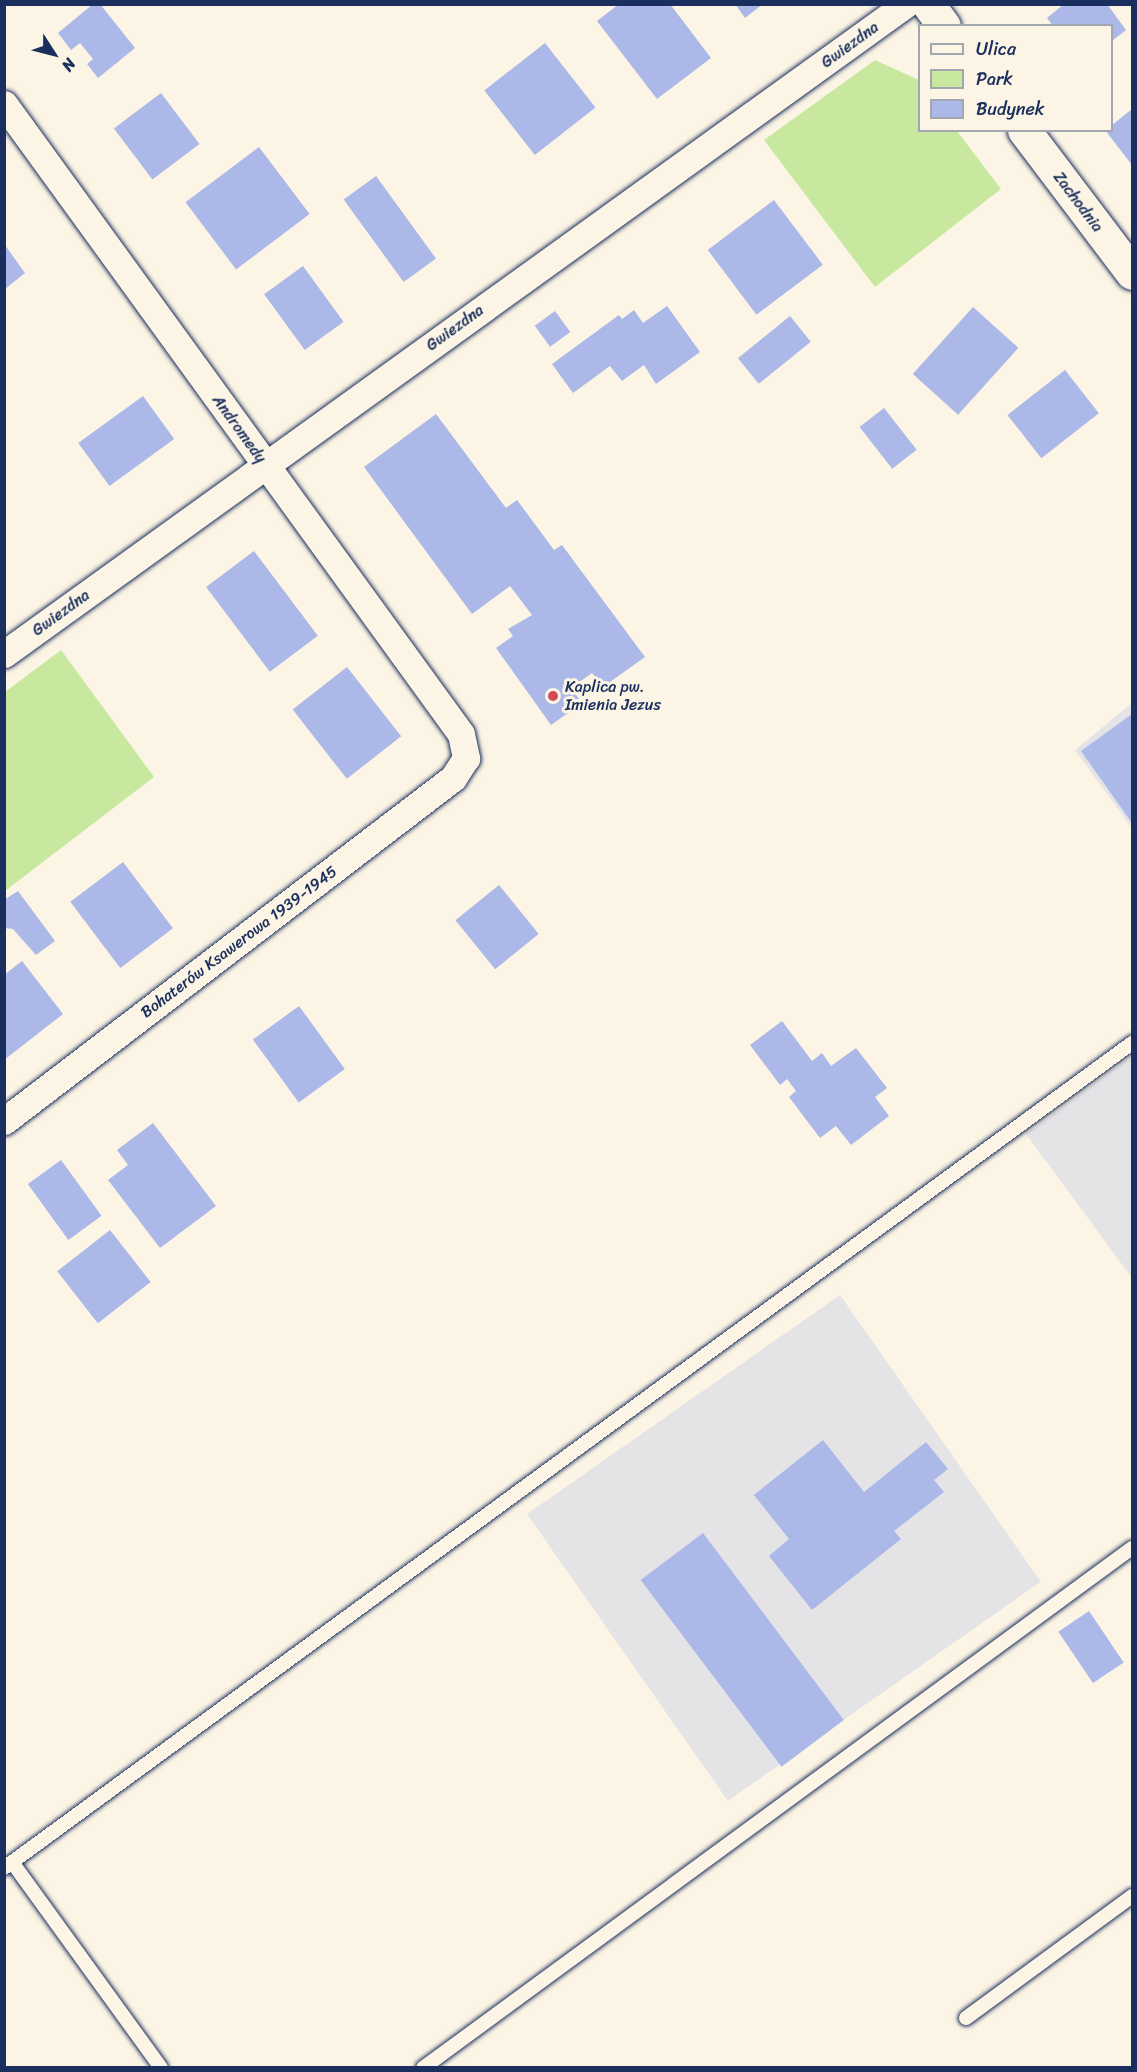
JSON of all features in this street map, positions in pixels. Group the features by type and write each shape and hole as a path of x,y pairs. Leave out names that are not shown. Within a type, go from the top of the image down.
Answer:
{"street":[{"name":"Gwiezdna","path":"4,654 906,4"},
{"path":"928,4 943,24"},
{"name":"Andromedy","path":"4,104 460,734 466,758"},
{"name":"Zachodnia","path":"1026,132 1132,273"},
{"name":"Bohaterów Ksawerowa 1939-1945","path":"4,1121 453,778 466,758"}],"lane":[{"path":"161,2067 8,1865 1132,1043"},
{"path":"423,2067 1132,1548"},
{"path":"966,2018 1132,1896"}],"shaded area":[{"path":"1132,703 1132,828 1075,750"},
{"path":"1132,1056 1132,1278 1026,1134"},
{"path":"840,1295 1041,1582 728,1801 527,1514"}],"green space":[{"path":"875,60 918,80 918,132 958,132 1001,189 875,287 764,140"},
{"path":"61,650 154,777 5,891 5,692"}],"building":[{"path":"93,4 100,4 135,48 98,78 87,64 93,59 80,43 71,50 58,33"},
{"path":"619,4 670,4 711,58 657,99 597,21"},
{"path":"735,4 763,4 745,18"},
{"path":"1064,4 1107,4 1126,30 1113,40 1113,24 1052,24 1047,18"},
{"path":"545,43 595,108 535,155 484,90"},
{"path":"161,93 200,144 152,180 114,129"},
{"path":"1132,109 1132,165 1107,132 1113,132 1113,124"},
{"path":"259,147 310,214 236,269 186,202"},
{"path":"376,176 436,259 404,282 344,200"},
{"path":"774,200 823,265 756,315 708,250"},
{"path":"5,245 25,273 5,289"},
{"path":"303,266 344,322 305,350 264,294"},
{"path":"667,306 700,352 656,384 644,365 622,381 610,366 573,393 552,364 619,315 622,319 634,310 643,323"},
{"path":"973,307 1018,348 958,415 913,374"},
{"path":"555,311 570,332 550,347 535,326"},
{"path":"790,316 811,342 759,384 738,358"},
{"path":"1065,370 1099,413 1041,458 1007,415"},
{"path":"143,396 174,439 109,486 78,443"},
{"path":"884,408 917,450 892,469 860,427"},
{"path":"436,414 506,508 517,500 554,550 562,545 645,657 603,687 592,673 571,688 582,703 551,725 496,648 513,636 508,629 532,615 510,586 472,614 364,467"},
{"path":"254,551 318,636 270,672 206,587"},
{"path":"347,667 401,736 347,779 293,709"},
{"path":"1132,714 1132,823 1081,751"},
{"path":"123,862 173,928 120,968 70,902"},
{"path":"499,885 539,934 495,969 455,920"},
{"path":"18,891 55,941 36,955 13,929 4,928 4,900"},
{"path":"22,961 63,1014 4,1060 4,975"},
{"path":"299,1006 345,1069 299,1103 253,1040"},
{"path":"782,1021 812,1061 822,1053 831,1066 856,1048 887,1088 875,1097 889,1116 851,1145 836,1126 820,1138 789,1097 796,1091 787,1079 780,1085 750,1045"},
{"path":"153,1123 216,1206 160,1248 108,1180 128,1165 117,1150"},
{"path":"61,1160 102,1216 68,1240 28,1184"},
{"path":"110,1230 151,1282 98,1323 57,1271"},
{"path":"823,1440 864,1492 926,1442 948,1469 934,1480 944,1492 894,1531 901,1539 812,1610 769,1556 789,1539 754,1495"},
{"path":"703,1533 844,1720 782,1767 641,1580"},
{"path":"1089,1611 1124,1662 1093,1683 1058,1632"}],"place":[{"name":"Kaplica pw. Imienia Jezus","path":"553,696"}]}
